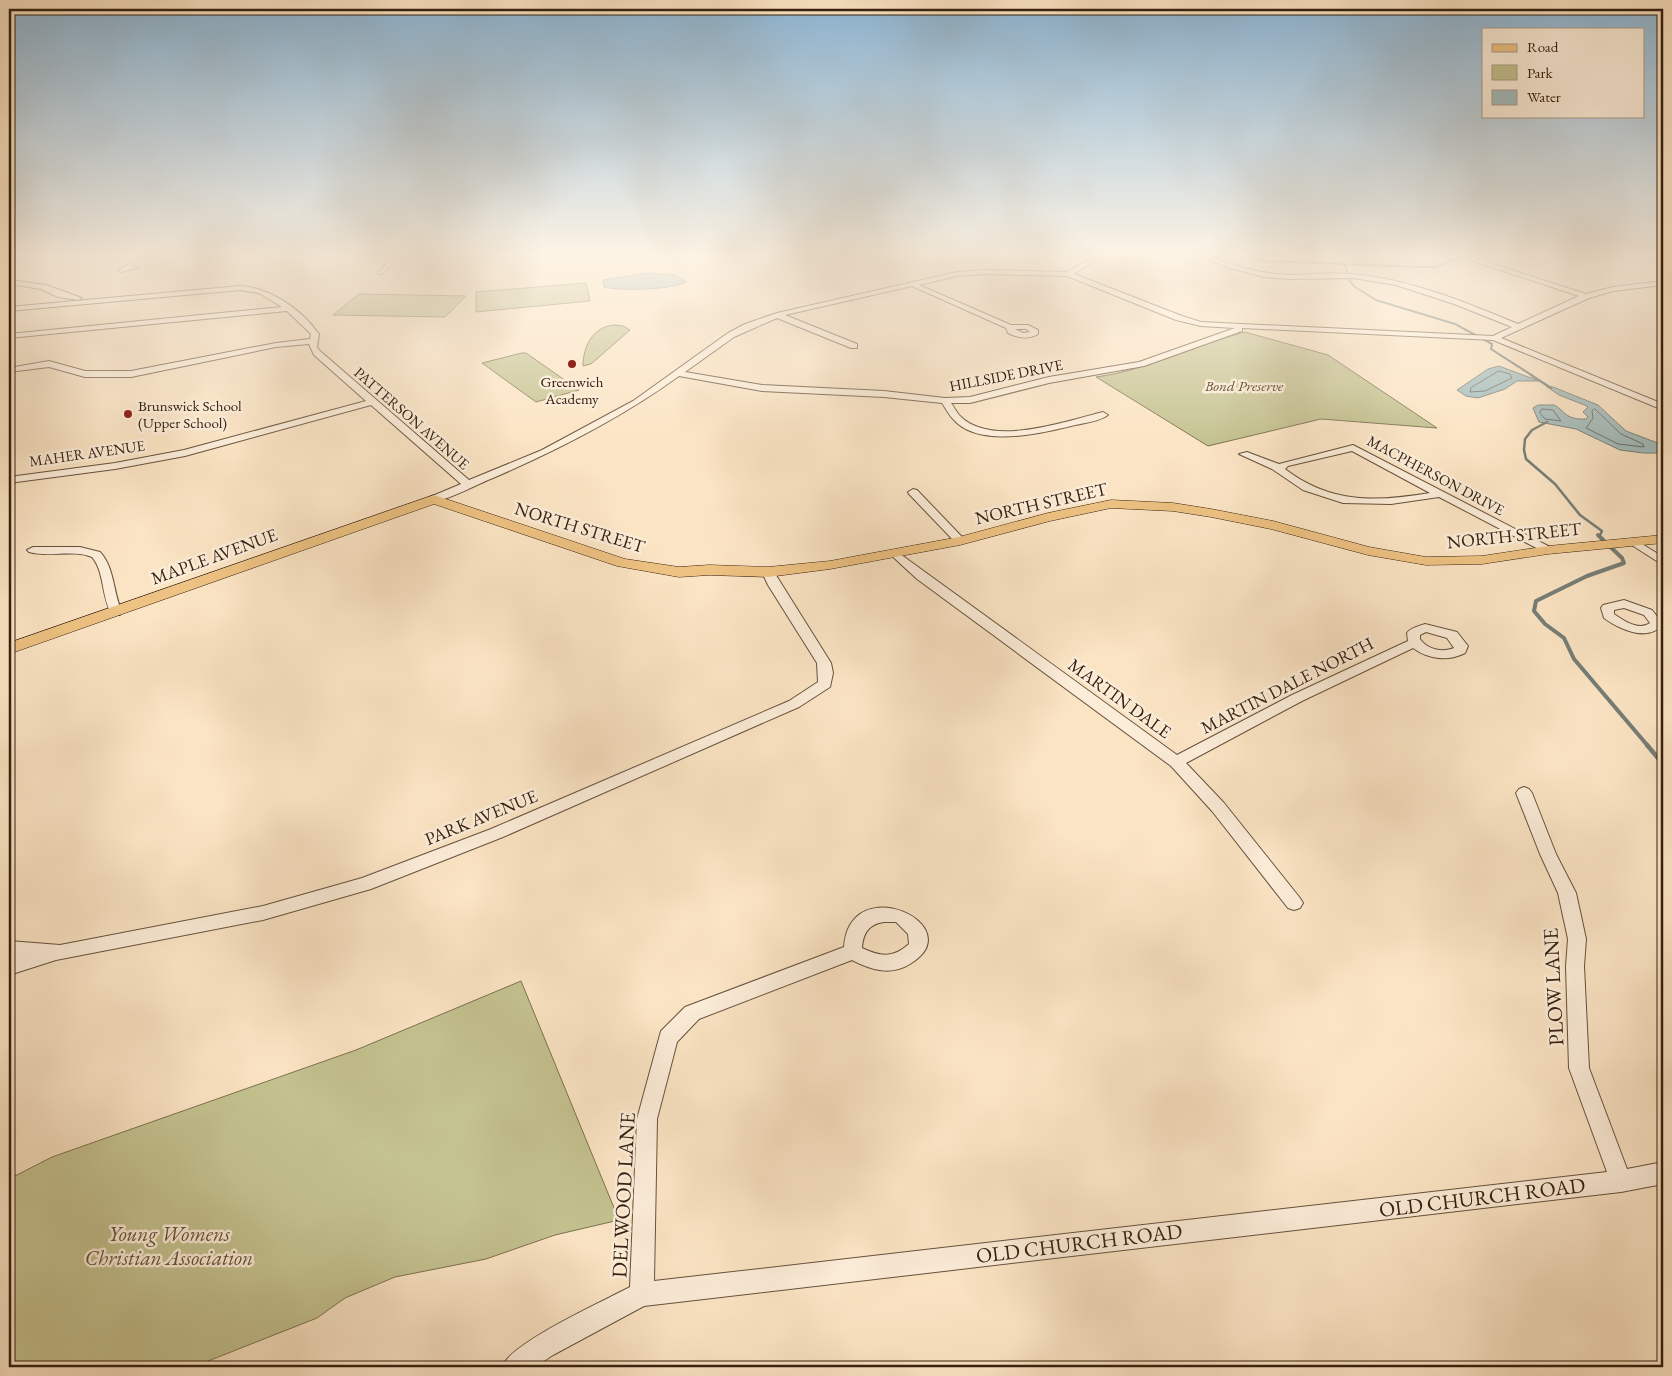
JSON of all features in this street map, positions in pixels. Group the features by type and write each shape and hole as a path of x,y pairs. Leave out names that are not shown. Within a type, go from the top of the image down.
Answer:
{"main road":[{"name":"NORTH STREET","path":"434,499 636,566 679,572 709,570 768,572 830,565 960,541 1083,509 1111,504 1138,504 1201,512 1273,525 1402,558 1450,562 1663,539"},
{"name":"MAPLE AVENUE","path":"9,649 434,499"},
{"path":"387,515 438,510 466,510"}],"street":[{"path":"9,336 202,317"},
{"name":"PATTERSON AVENUE","path":"297,317 310,327 315,334 313,346 317,353 469,486"},
{"path":"434,499 469,486 545,452 636,403 730,335 772,317"},
{"path":"782,317 854,346"},
{"path":"988,317 1010,327"},
{"path":"1177,317 1201,324 1486,338 1663,407"},
{"path":"1495,317 1516,326"},
{"path":"1486,338 1537,317"},
{"name":"HILLSIDE DRIVE","path":"676,373 762,388 884,394 945,401 970,400 1049,380 1141,364 1246,327"},
{"path":"9,370 49,364 85,374 118,375 166,368 276,345 313,341"},
{"path":"945,401 949,411 965,426 982,432 1001,435 1019,434 1103,415"},
{"name":"MAHER AVENUE","path":"9,480 185,453 372,402"},
{"name":"MACPHERSON DRIVE","path":"1279,469 1285,464 1353,448 1548,550"},
{"path":"1244,454 1279,469 1289,479 1312,490 1366,504 1440,494"},
{"path":"913,492 960,541"},
{"path":"1634,542 1663,562"},
{"path":"33,550 40,552 73,550 96,554 102,560 108,594 116,612"},
{"name":"MARTIN DALE","path":"896,554 921,576 1176,762 1218,807 1294,903"},
{"name":"PARK AVENUE","path":"9,949 60,953 263,913 365,884 497,833 794,704 825,684 826,673 824,663 774,585 768,572"},
{"name":"MARTIN DALE NORTH","path":"1176,762 1297,698 1416,642"},
{"name":"PLOW LANE","path":"1524,793 1548,854 1567,893 1577,939 1575,966 1579,1068 1621,1182"},
{"name":"DELWOOD LANE","path":"642,1294 647,1119 668,1037 692,1012 853,952"},
{"path":"9,967 60,953"},
{"name":"OLD CHURCH ROAD","path":"514,1367 544,1346 642,1294 1621,1182 1663,1173"}],"green space":[{"path":"614,325 623,326 630,330 591,364 583,366 585,351 591,339 600,329"},
{"name":"Bond Preserve","path":"1245,332 1328,355 1437,428 1321,419 1208,446 1096,377 1134,369"},
{"path":"526,353 579,390 536,402 482,363"},
{"name":"Young Womens Christian Association","path":"521,981 619,1220 555,1235 486,1259 395,1277 345,1298 317,1318 193,1367 9,1367 9,1179 52,1157 356,1050"}],"water":[{"path":"1499,366 1539,381 1517,381 1505,389 1478,398 1466,396 1457,390 1488,369"},
{"path":"1546,386 1598,405 1626,431 1663,445 1663,453 1620,450 1576,429 1539,422 1533,408 1538,405 1554,405 1573,418 1586,419 1588,417 1583,412 1587,406 1559,395"}],"waterway":[{"path":"1433,317 1455,324 1492,344 1491,349 1533,376"},
{"path":"1531,375 1551,388"},
{"path":"1547,422 1532,430 1525,439 1524,450 1526,459 1555,484 1580,515 1602,531 1599,536"},
{"path":"1599,536 1622,558 1624,563 1587,576 1536,601 1534,611 1545,624 1564,638 1574,659 1648,746"},
{"path":"1647,745 1663,764"}],"place":[{"name":"Greenwich Academy","path":"572,364"},
{"name":"Brunswick School (Upper School)","path":"128,414"}]}
